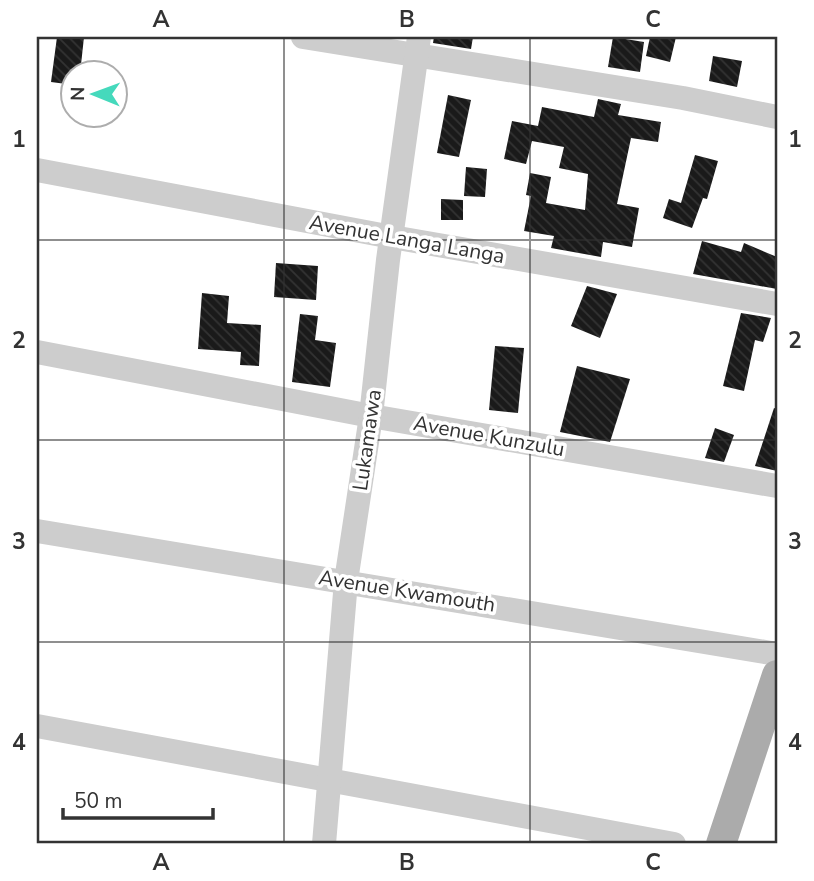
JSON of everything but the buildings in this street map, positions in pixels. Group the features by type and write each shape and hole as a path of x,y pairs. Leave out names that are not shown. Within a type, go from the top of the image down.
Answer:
{"main road":[{"path":"721,844 777,674"}],"street":[{"path":"303,37 418,47 777,117"},
{"name":"Lukamawa","path":"324,844 332,779 346,581 371,416 418,47"},
{"name":"Avenue Langa Langa","path":"37,170 392,237 777,304"},
{"name":"Avenue Kunzulu","path":"37,352 371,416 777,486"},
{"name":"Avenue Kwamouth","path":"37,531 777,654"},
{"path":"37,726 674,844"}]}
